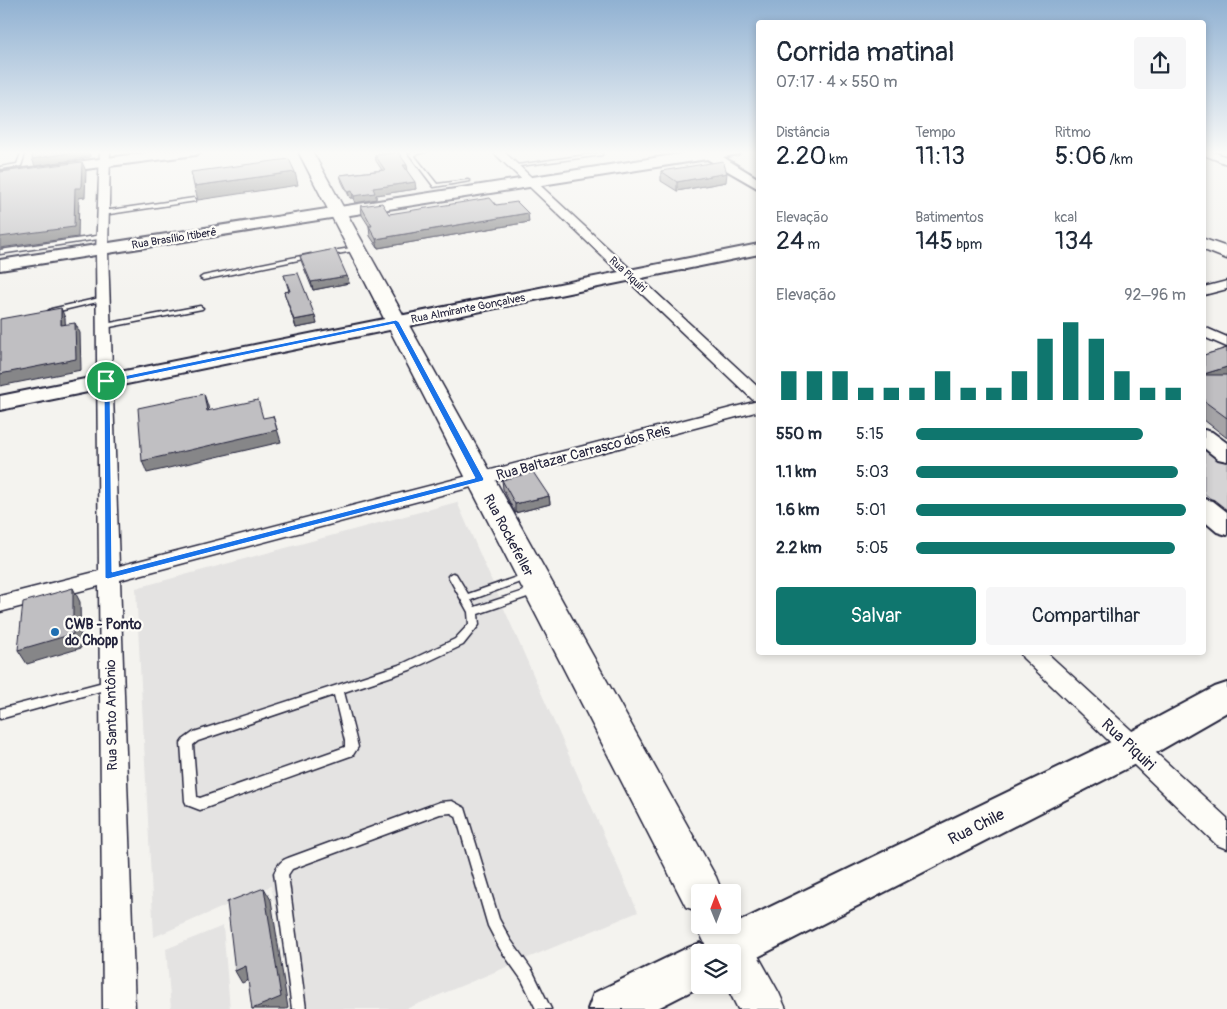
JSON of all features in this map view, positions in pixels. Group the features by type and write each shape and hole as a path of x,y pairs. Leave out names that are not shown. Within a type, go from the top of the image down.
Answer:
{"main road":[{"name":"Rua Rockefeller","path":"330,198 534,583 697,884"},
{"name":"Rua Brasílio Itiberê","path":"0,265 102,243 338,213 433,198"},
{"path":"1206,245 1227,254"},
{"name":"Rua Almirante Gonçalves","path":"0,403 756,249"},
{"path":"1206,438 1227,454"},
{"path":"1206,509 1227,526"},
{"name":"Rua Chile","path":"726,944 1133,748 1227,696"},
{"name":"Rua Chile","path":"610,1009 691,963"},
{"path":"741,979 763,1009"}],"street":[{"name":"Rua Santo Antônio","path":"104,198 102,243 110,684 119,1009"},
{"name":"Rua Piquiri","path":"546,198 756,394"},
{"path":"1206,290 1227,284"},
{"path":"1206,332 1227,343"},
{"name":"Rua Baltazar Carrasco dos Reis","path":"0,604 756,407"},
{"name":"Rua Piquiri","path":"1034,655 1227,836"}],"lane":[{"path":"103,213 194,200"},
{"path":"0,252 102,243"},
{"path":"203,278 357,249"},
{"path":"39,314 104,299"},
{"path":"105,326 200,308"},
{"path":"338,690 351,741 352,747 349,751 200,804 192,801 187,743 194,736 406,667 459,642 474,625 473,612 467,598 453,576"},
{"path":"467,598 534,583"},
{"path":"473,612 534,583"},
{"path":"0,714 110,684"},
{"path":"299,1009 281,873 288,864 440,808 452,806 461,812 493,921 505,944 527,975 544,1009"}],"shaded area":[{"path":"1206,445 1227,461 1227,512 1206,495"},
{"path":"457,502 638,912 406,1009 300,1009 271,886 154,937 136,588"},
{"path":"223,926 230,1009 171,1009 166,949"}],"building":[{"path":"0,198 75,198 74,227 0,237"},
{"path":"489,198 496,205 517,202 528,213 376,239 369,226 372,226 361,206 382,203 389,214"},
{"path":"335,249 347,276 311,282 300,256"},
{"path":"298,273 315,316 294,320 284,292 290,291 284,275"},
{"path":"61,308 61,325 75,323 76,359 0,374 0,319"},
{"path":"1227,348 1227,367 1206,373 1206,354"},
{"path":"1206,375 1227,375 1227,418 1206,402"},
{"path":"204,394 207,411 258,400 263,418 273,416 277,430 142,461 138,408"},
{"path":"533,472 549,496 515,504 502,480"},
{"path":"73,588 73,634 18,650 23,602"},
{"path":"264,888 281,997 252,1009 246,966 235,971 227,902"}],"place":[{"name":"CWB - Ponto do Chopp","path":"55,632"}],"route":[{"path":"396,322 480,479 108,576 106,381 396,322"}]}
